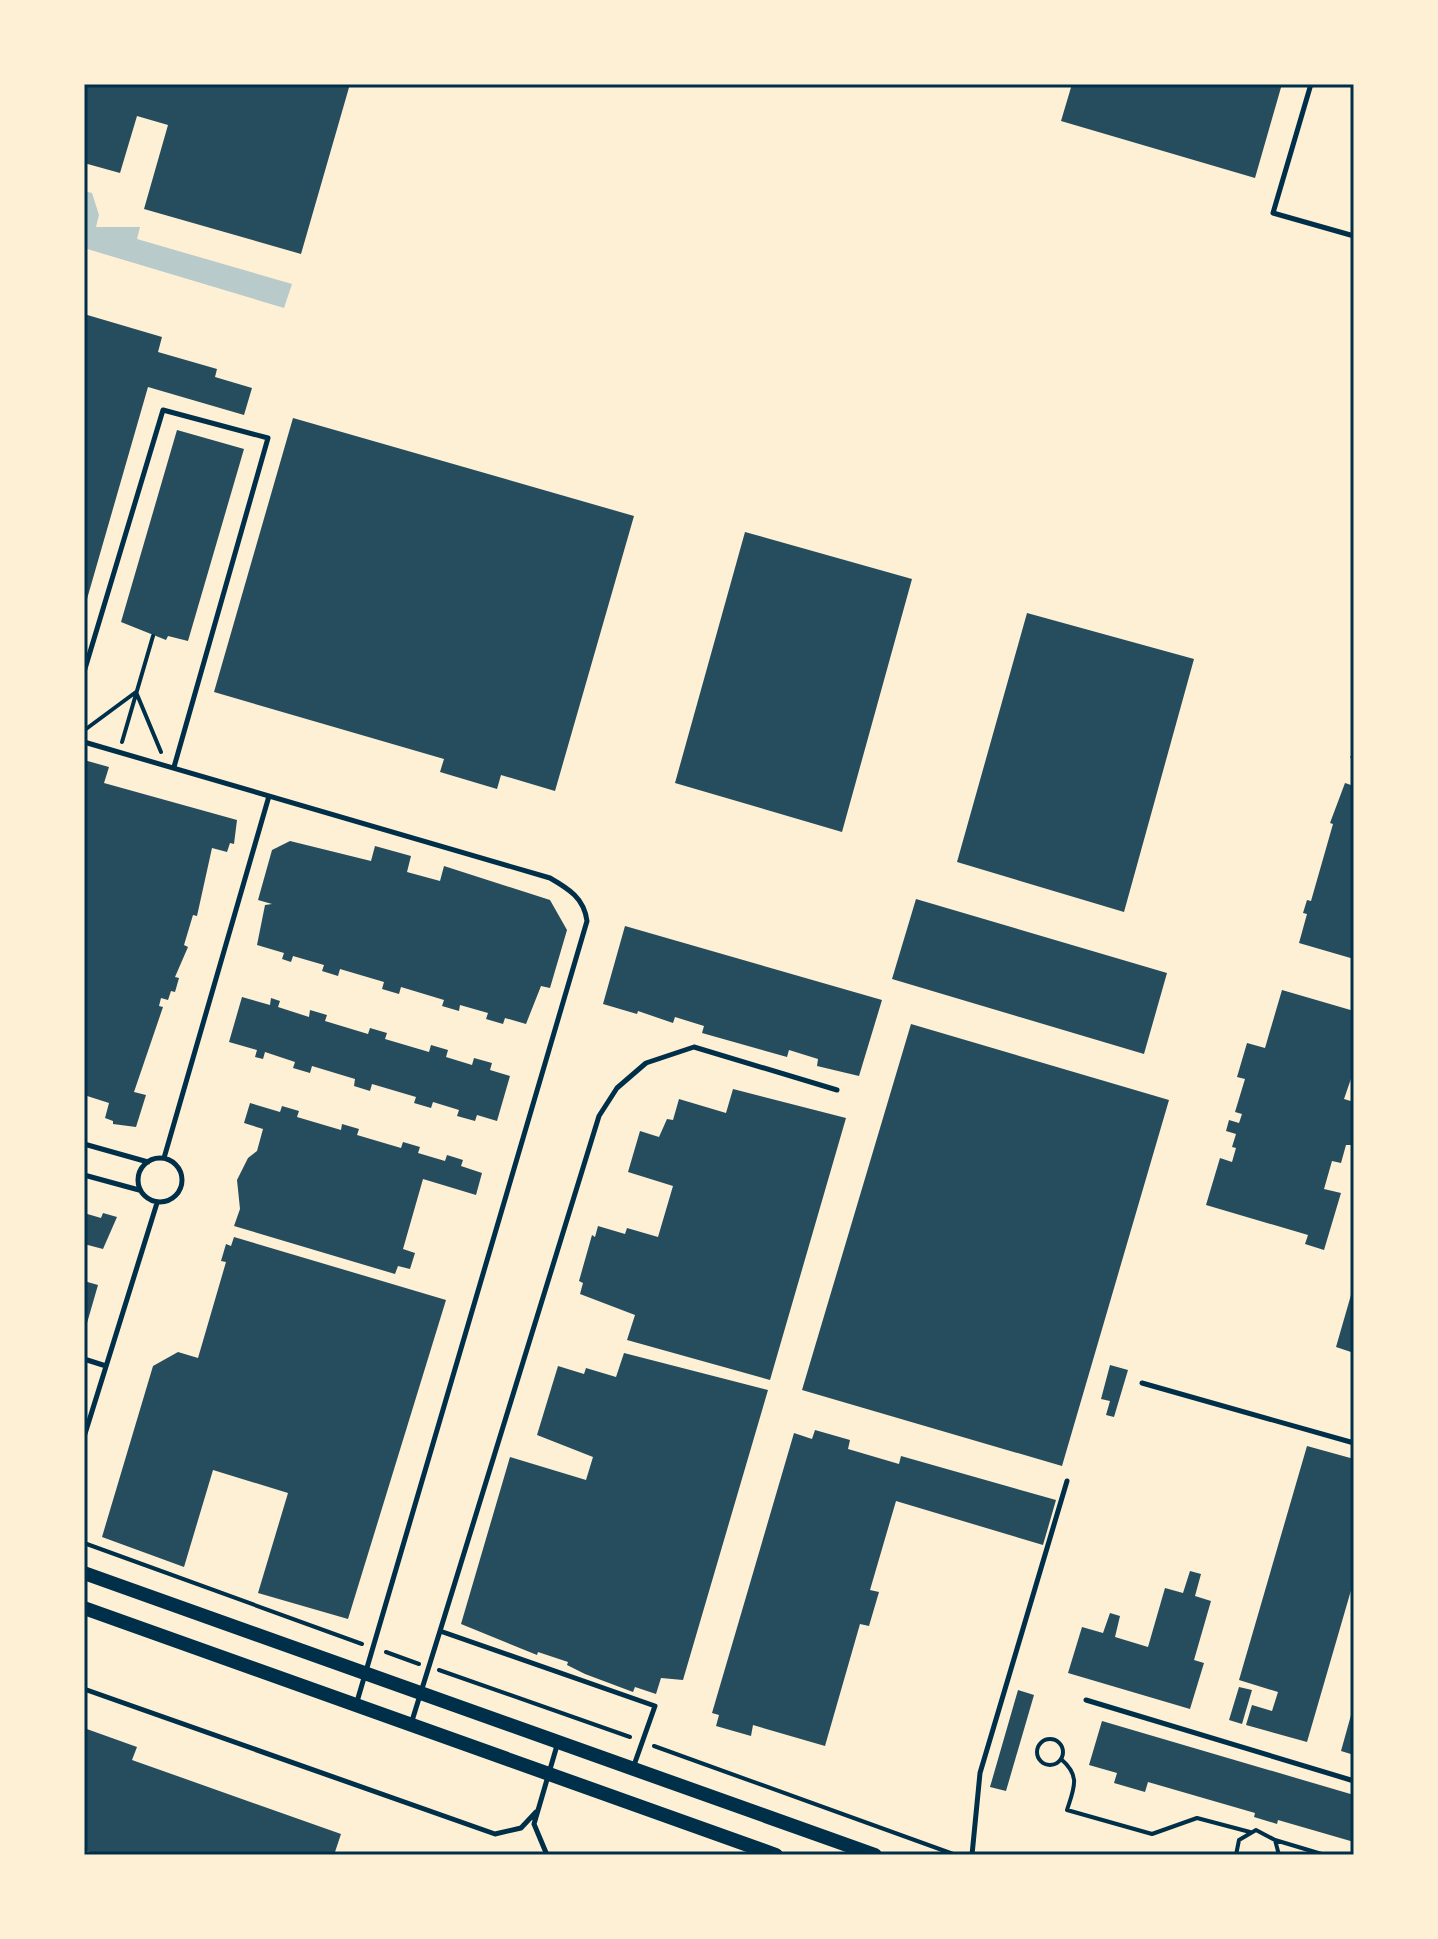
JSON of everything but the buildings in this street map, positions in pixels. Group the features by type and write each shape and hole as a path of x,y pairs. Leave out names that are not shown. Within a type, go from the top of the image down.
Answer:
{"main road":[{"path":"84,1573 875,1855"},
{"path":"84,1608 776,1855"}],"lane":[{"path":"1311,84 1273,213 1354,236"},
{"path":"84,672 163,410 268,438 170,766"},
{"path":"84,742 550,878 579,898 587,921 375,1648 355,1706"},
{"path":"164,1158 269,796"},
{"path":"411,1725 599,1116 617,1088 646,1063 694,1047 837,1090"},
{"path":"84,1144 148,1162 164,1158 177,1166 183,1180 178,1195 165,1203 157,1203 140,1190 84,1175"},
{"path":"140,1190 139,1172 148,1162"},
{"path":"84,1437 157,1203"},
{"path":"84,1359 106,1366"},
{"path":"1142,1383 1354,1443"},
{"path":"972,1855 980,1773 1067,1481"},
{"path":"440,1631 655,1706 633,1769"},
{"path":"84,1689 495,1834 521,1828 536,1812"},
{"path":"1086,1700 1354,1781"},
{"path":"547,1855 535,1834 536,1812 558,1742"}],"path":[{"path":"119,752 153,636"},
{"path":"84,731 136,692"},
{"path":"136,692 170,766"},
{"path":"84,1543 956,1855"},
{"path":"1046,1740 1059,1743 1063,1750 1061,1759 1051,1765 1043,1763 1038,1757 1040,1745 1046,1740"},
{"path":"1061,1759 1073,1769 1076,1782 1067,1810 1152,1834 1197,1818 1250,1832 1263,1831 1275,1840 1325,1855"},
{"path":"1236,1855 1239,1840 1250,1832"},
{"path":"1275,1840 1279,1855"}],"shaded area":[{"path":"84,191 92,193 99,215 96,227 140,227 137,239 292,284 284,308 84,248"}]}
